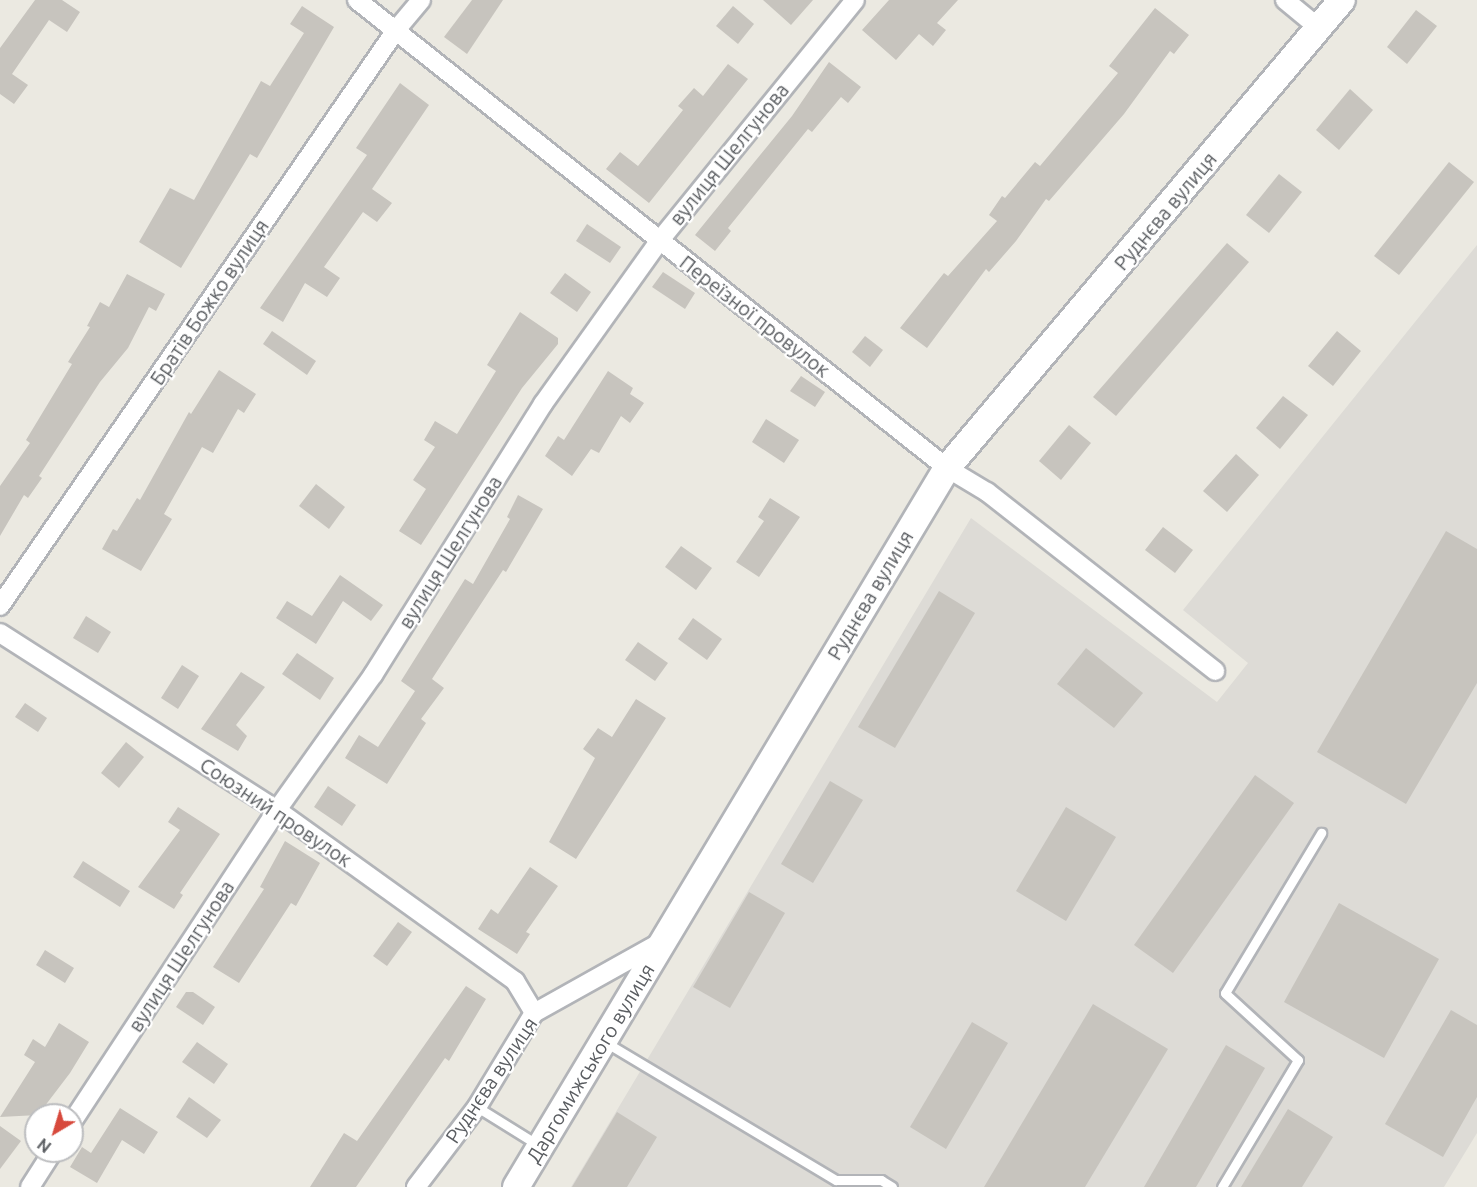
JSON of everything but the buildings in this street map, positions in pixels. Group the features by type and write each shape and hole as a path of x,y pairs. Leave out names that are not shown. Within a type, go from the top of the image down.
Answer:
{"street":[{"name":"Переїзної провулок","path":"357,0 947,468 987,492 1215,671"},
{"name":"Братів Божко вулиця","path":"0,606 396,30 421,0"},
{"name":"вулиця Шелгунова","path":"84,1104 277,810 373,675 543,404 660,240 855,0"},
{"path":"1285,0 1319,28"},
{"name":"Руднєва вулиця","path":"416,1187 477,1107 534,1012 664,940 947,468 1342,0"},
{"name":"Союзний провулок","path":"0,633 277,810 515,981 534,1012"},
{"name":"Даргомижського вулиця","path":"516,1187 664,940"},
{"path":"30,1187 45,1163"}],"lane":[{"path":"1222,1187 1298,1060 1225,993 1321,833"},
{"path":"603,1041 836,1180 881,1180 892,1187"},
{"path":"477,1107 540,1146"}],"shaded area":[{"path":"1477,245 1477,1133 1444,1187 571,1187 971,518 1217,702 1248,663 1183,610"}]}
